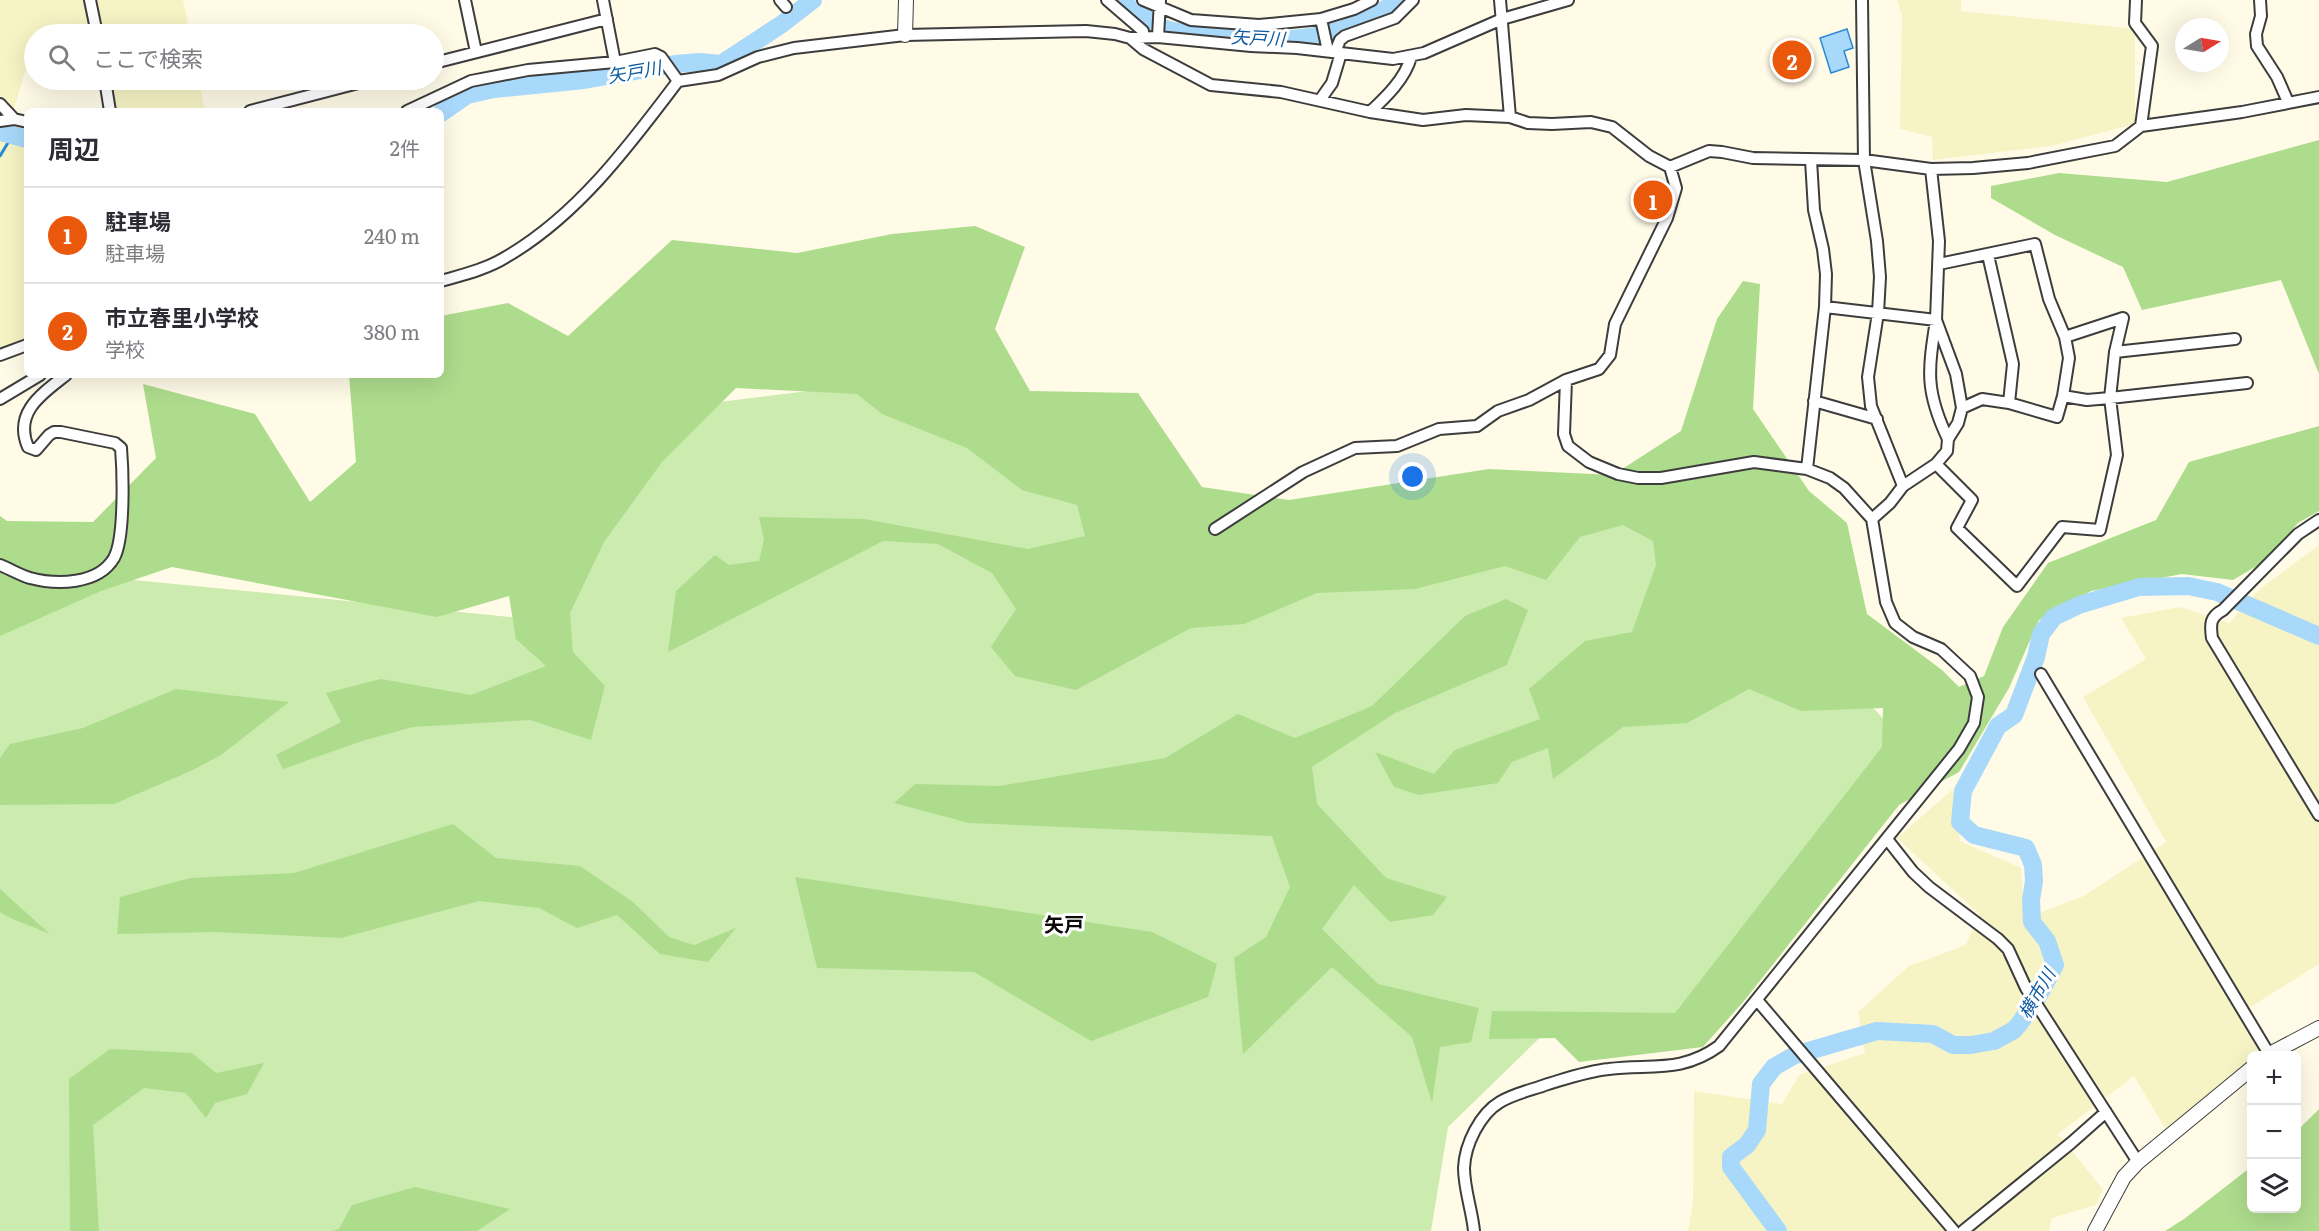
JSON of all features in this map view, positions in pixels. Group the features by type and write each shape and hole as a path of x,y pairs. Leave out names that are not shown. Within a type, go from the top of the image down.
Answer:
{"street":[{"path":"90,0 95,24"},
{"path":"465,0 476,52"},
{"path":"603,0 615,62"},
{"path":"905,35 906,0"},
{"path":"1107,0 1143,31 1143,37"},
{"path":"1143,0 1160,3 1191,20 1248,25 1275,25 1321,19 1354,9 1372,0"},
{"path":"1320,100 1332,83 1335,52 1340,40 1345,36 1395,18 1413,0"},
{"path":"1500,0 1510,117"},
{"path":"444,280 504,259 540,235 566,213 618,156 678,81 718,75 758,57 794,48 905,35 1086,31 1130,38 1158,37 1393,59 1424,53 1502,19 1568,0"},
{"path":"1862,0 1864,160 1877,241 1880,277 1878,313 1868,377 1871,406 1903,486"},
{"path":"2136,0 2136,22 2152,46 2141,126"},
{"path":"2260,0 2261,16 2256,34 2257,46 2277,77 2288,102"},
{"path":"1158,37 1160,3"},
{"path":"444,60 607,19"},
{"path":"1321,19 1335,52"},
{"path":"1130,38 1143,49 1211,85 1281,92 1370,112 1423,120 1466,116 1510,117 1528,123 1591,122 1612,127 1649,156 1670,167 1676,188 1667,219 1616,324 1610,355 1599,369 1566,380 1529,400 1498,411 1477,426 1439,429 1397,446 1355,448 1303,472 1215,529"},
{"path":"413,108 471,81 528,70 615,62 655,54 661,57 678,81"},
{"path":"1370,112 1397,83 1411,57"},
{"path":"107,90 110,108"},
{"path":"262,108 331,90"},
{"path":"1670,167 1709,151 1753,158 1864,160 1931,169 2028,163 2115,146 2141,126 2242,112 2319,96"},
{"path":"0,104 7,120 24,122"},
{"path":"1807,469 1826,307 1827,274 1814,210 1811,160"},
{"path":"1931,169 1939,242 1939,264 1936,320 1929,361 1930,390 1937,415 1948,439"},
{"path":"1939,264 2035,244 2049,299 2065,337 2068,358 2063,396 2057,417 2009,403 1982,399 1962,408"},
{"path":"1988,255 2013,364 2009,403"},
{"path":"1826,307 1936,320"},
{"path":"1936,464 1972,500 1957,528 2017,586 2062,527 2100,530 2117,455 2110,398 2115,352 2122,318 2065,337"},
{"path":"1872,519 1890,503 1903,486 1936,464 1947,451 1948,439 1958,423 1962,408 1956,374 1936,320"},
{"path":"2115,352 2235,339"},
{"path":"0,355 24,346"},
{"path":"0,399 35,378"},
{"path":"0,565 30,578 62,583 101,572 115,556 123,499 121,448 115,443 61,432 49,435 36,450 28,447 24,439 24,429 33,401 62,378"},
{"path":"1474,1231 1464,1167 1476,1128 1489,1111 1499,1102 1513,1096 1593,1071 1673,1067 1692,1061 1719,1046 1959,749 1974,723 1978,697 1970,676 1956,662 1941,649 1913,637 1894,623 1886,602 1872,519 1844,488 1830,478 1807,469 1754,462 1661,478 1638,478 1618,474 1589,462 1568,446 1564,434 1566,380"},
{"path":"2063,396 2087,400 2247,383"},
{"path":"1814,401 1877,419"},
{"path":"2319,520 2298,534 2223,610 2215,615 2210,624 2212,638 2319,815"},
{"path":"2041,674 2266,1051"},
{"path":"1887,839 1921,880 2008,949 2026,988 2138,1162"},
{"path":"1757,1000 1954,1231"},
{"path":"2276,1051 2319,1028"},
{"path":"2095,1231 2124,1177 2138,1162 2247,1072"},
{"path":"1963,1231 2072,1143 2106,1112"}],"shaded area":[{"path":"0,0 183,0 188,24 24,24 24,75 13,112 24,135 24,342 0,348"},
{"path":"1897,0 1961,0 1961,11 2135,29 2135,124 2051,146 1933,160 1932,137 1900,129 1902,15"},
{"path":"112,90 201,90 204,108 115,108"},
{"path":"2319,545 2319,964 2239,1014 2258,1051 2247,1051 2247,1065 2166,1130 2134,1076 2058,1134 2103,1189 2096,1205 2052,1218 2049,1231 1688,1231 1693,1203 1694,1091 1782,1104 1799,1075 1865,1053 1858,1012 1909,966 1966,945 1979,914 1897,838 1953,789 1960,841 2021,868 2025,918 2084,896 2166,842 2083,697 2146,659 2121,618 2180,607 2230,623 2247,601"}],"green space":[{"path":"2319,140 2319,374 2281,280 2142,310 2123,267 2055,235 1991,198 1991,186 2059,173 2167,182"},
{"path":"975,226 1025,247 995,329 1030,391 1138,393 1202,487 1289,500 1489,469 1613,475 1681,431 1717,319 1743,281 1760,284 1753,409 1809,491 1847,523 1867,614 1942,670 1959,687 1984,676 2003,627 2048,563 2156,520 2189,462 2319,426 2319,511 2298,523 2267,560 2233,580 2182,574 2091,591 2039,620 2009,688 1959,772 1899,805 1744,1001 1703,1047 1579,1062 1555,1038 1489,1039 1492,1011 1675,1013 1882,747 1883,708 1801,711 1749,689 1687,723 1623,727 1553,779 1548,748 1512,762 1498,783 1419,795 1394,787 1375,752 1434,774 1455,750 1540,719 1529,689 1585,641 1632,632 1656,565 1653,541 1623,525 1580,537 1546,580 1505,566 1415,589 1317,593 1244,624 1191,628 1076,690 1015,676 991,647 1016,609 992,573 938,544 883,541 668,652 676,591 715,555 729,565 759,561 764,539 759,517 864,519 1028,549 1085,536 1077,505 1022,490 967,448 882,414 857,394 736,388 662,462 604,542 570,613 573,652 605,686 591,740 530,720 413,727 362,741 283,769 276,755 341,722 326,693 381,679 471,695 546,666 516,639 509,596 437,617 172,567 101,591 0,636 0,516 7,521 93,522 156,458 143,384 255,414 310,502 356,462 349,378 444,378 444,315 508,303 568,336 672,240 797,253 892,234"},
{"path":"913,378 1117,508 1693,513 1902,739 1680,1023 1557,1021 1448,1127 1431,1231 0,1231 0,614 113,578 530,619 670,408"},
{"path":"1506,599 1528,610 1507,665 1395,713 1312,767 1317,804 1386,878 1447,897 1433,915 1390,922 1354,885 1322,929 1378,984 1479,1008 1471,1042 1440,1047 1432,1103 1412,1037 1332,967 1243,1054 1234,958 1266,937 1290,887 1272,836 969,823 894,803 915,784 999,786 1165,758 1238,714 1295,738 1372,706 1465,616"},
{"path":"176,689 289,702 221,755 193,770 114,804 0,805 0,758 10,744 83,728"},
{"path":"453,824 496,858 580,866 633,902 669,937 694,945 736,928 708,962 660,954 617,915 577,928 539,908 479,901 341,938 216,932 117,934 120,897 190,878 294,873"},
{"path":"795,877 1152,932 1217,964 1208,997 1091,1041 974,972 817,968"},
{"path":"0,889 50,934 0,912"},
{"path":"110,1049 192,1053 216,1073 264,1063 247,1094 215,1103 206,1118 186,1093 144,1088 93,1125 99,1231 70,1231 69,1079"},
{"path":"2319,1109 2319,1231 2165,1231 2247,1170 2247,1213 2301,1213 2301,1127"},
{"path":"415,1187 510,1209 477,1231 331,1231 339,1229 352,1205"}],"water":[{"path":"1847,29 1853,48 1844,51 1849,67 1831,73 1820,38"}],"waterway":[{"name":"矢戸川","path":"444,111 467,95 494,89 584,80 675,64 700,62 721,64 782,24 813,0"},
{"name":"矢戸川","path":"1118,0 1170,31 1256,40 1331,33 1377,15 1397,0"},
{"name":"矢戸川","path":"0,156 12,136 1,123"},
{"name":"矢戸川","path":"0,132 24,138"},
{"name":"横市川","path":"1778,1231 1731,1167 1731,1157 1747,1145 1757,1130 1761,1084 1774,1067 1795,1055 1877,1031 1933,1034 1953,1045 1994,1041 2014,1030 2020,1023 2039,995 2055,965 2047,941 2032,922 2033,865 2026,848 1974,835 1960,822 1963,791 1998,726 2014,715 2036,657 2041,634 2054,617 2079,605 2139,587 2188,586 2217,592 2319,636"}],"place":[{"name":"市立春里小学校","path":"1792,60"},
{"name":"駐車場","path":"1653,200"}],"district":[{"name":"矢戸","path":"1064,923"}]}
